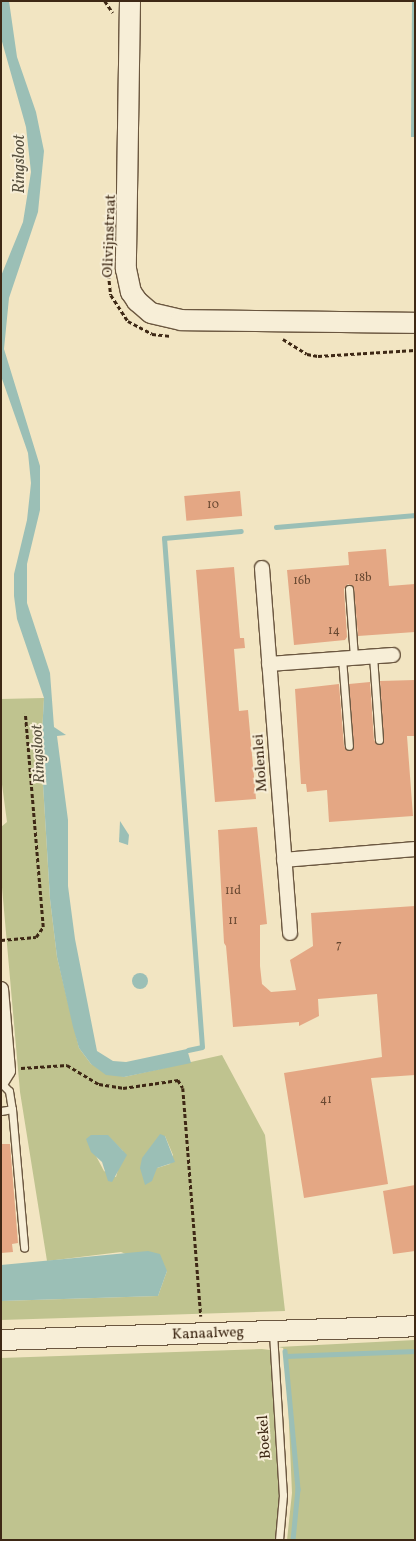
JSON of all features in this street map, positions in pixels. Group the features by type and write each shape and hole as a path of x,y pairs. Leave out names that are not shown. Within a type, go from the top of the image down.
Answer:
{"street":[{"name":"Olivijnstraat","path":"130,1 126,269 130,292 137,301 151,313 181,320 415,323"},
{"name":"Molenlei","path":"262,568 290,934"},
{"path":"269,664 393,654"},
{"path":"284,860 415,849"},
{"path":"1,989 8,1069 1,1082"},
{"name":"Kanaalweg","path":"1,1340 415,1326"}],"lane":[{"path":"349,589 349,746"},
{"path":"373,656 379,740"},
{"path":"1,1082 9,1091 12,1109 24,1246"},
{"path":"1,1111 12,1109"},
{"name":"Boekel","path":"273,1332 283,1495 279,1540"}],"path":[{"path":"105,1 114,18"},
{"name":"Olivijnstraat","path":"108,259 107,281 111,295 128,321 152,334 175,336"},
{"path":"280,338 318,356 415,350"},
{"path":"1,940 36,937 43,927 25,714"},
{"path":"8,1069 67,1065 99,1084 123,1088 178,1080 184,1088 201,1320"}],"green space":[{"path":"44,698 41,751 50,899 57,957 79,1048 91,1064 124,1077 222,1055 265,1135 285,1311 1,1320 1,1301 158,1296 167,1271 121,1252 47,1261 20,1092 1,876 1,827 7,822 1,777 1,699","holes":["165,1136 173,1155 170,1164 157,1168","87,1139 112,1140 123,1151 116,1177 104,1171"]},
{"path":"415,1340 415,1540 287,1540 292,1493 286,1357 283,1348 278,1347"},
{"path":"270,1350 280,1495 275,1540 1,1540 1,1358"}],"water":[{"path":"1,1 9,1 17,57 36,112 44,151 38,212 9,298 4,349 40,466 40,510 27,564 27,603 50,673 54,727 66,735 57,736 68,820 68,886 75,939 97,1051 113,1061 126,1062 187,1049 191,1063 124,1077 106,1075 91,1064 79,1048 73,1027 57,957 50,899 41,751 44,698 17,619 14,596 14,574 27,520 31,483 28,453 1,376 1,276 23,222 31,172 26,127 1,38"},
{"path":"412,1 415,1 415,137 411,137"},
{"path":"120,821 129,835 128,845 119,842"},
{"path":"140,973 146,975 148,981 146,987 140,989 134,987 132,981 134,975"},
{"path":"160,1134 165,1136 175,1162 157,1168 152,1181 145,1185 140,1168 142,1158"},
{"path":"91,1135 108,1135 127,1155 112,1182 108,1181 102,1162 91,1152 86,1139"},
{"path":"148,1251 160,1254 167,1271 158,1296 1,1301 1,1265"}],"building":[{"path":"240,491 242,516 186,521 184,496"},
{"path":"386,549 389,586 415,584 415,632 358,636 354,589 348,584 344,589 347,637 345,640 294,645 287,570 349,565 348,552"},
{"path":"234,567 240,638 244,638 245,648 234,649 239,711 248,710 256,799 215,802 196,570"},
{"path":"415,680 415,736 407,736 413,816 329,822 327,790 307,792 306,784 301,784 295,689 339,684 344,746 349,751 354,746 349,684 370,682 374,740 379,745 384,740 380,681"},
{"path":"257,827 267,924 260,925 260,966 262,984 271,992 296,990 290,960 313,946 311,913 415,906 415,1075 371,1078 388,1184 304,1198 284,1073 382,1057 377,994 318,999 319,1016 299,1026 299,1022 233,1027 226,946 224,943 218,830"},
{"path":"1,1144 10,1144 18,1243 12,1244 13,1252 1,1253"},
{"path":"415,1185 415,1251 393,1254 383,1191"}],"waterway":[{"path":"276,527 415,515"},
{"path":"188,1050 202,1047 164,538 241,531"},
{"path":"285,1351 298,1489 293,1540"},
{"path":"286,1356 415,1351"}],"water label":[{"name":"Ringsloot","path":"20,164"},
{"name":"Ringsloot","path":"39,754"}]}
